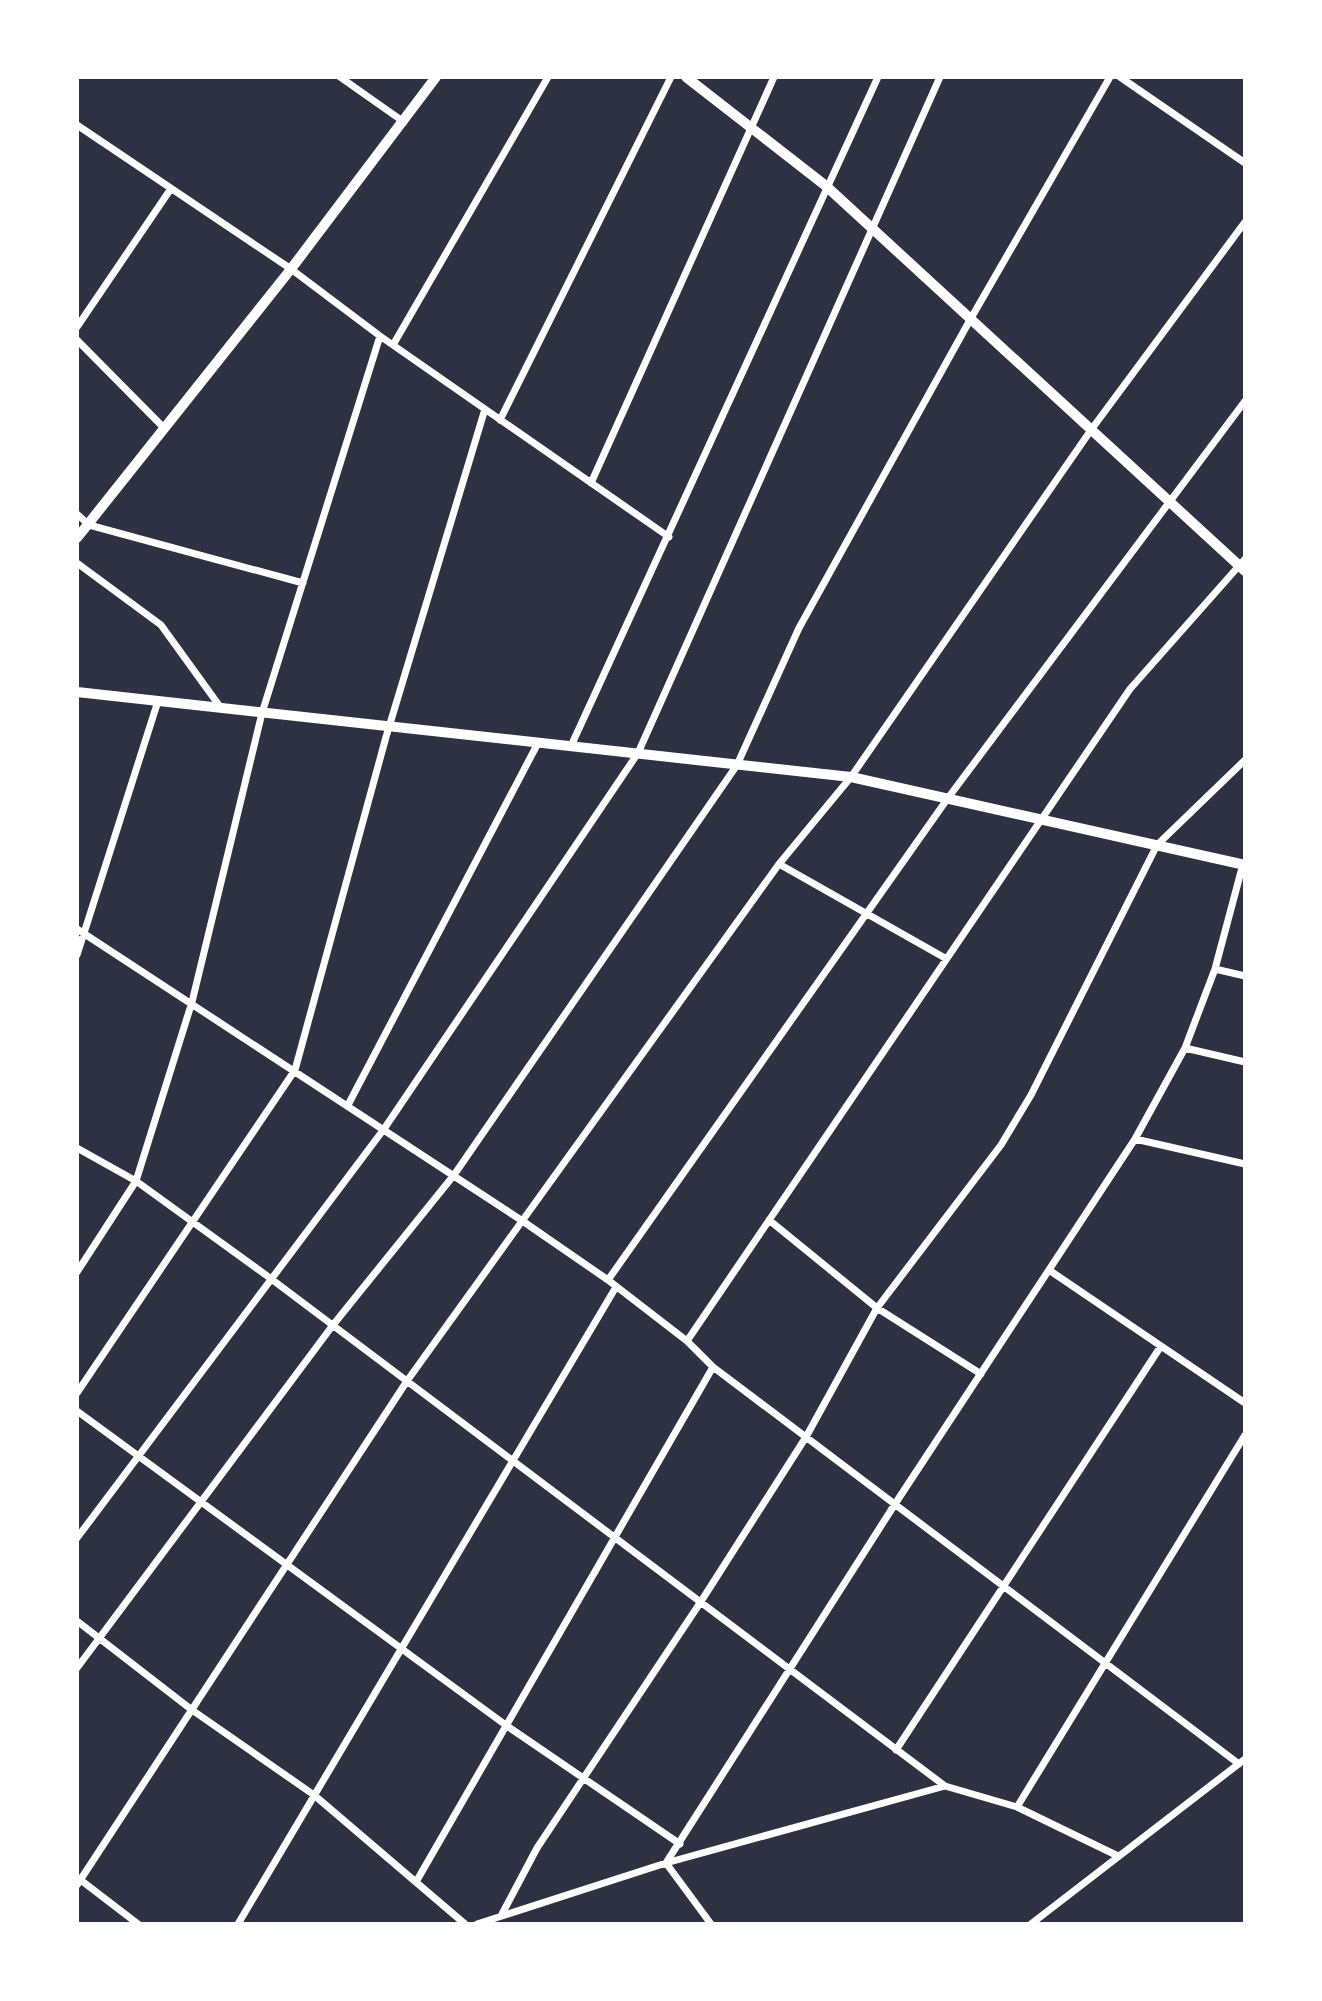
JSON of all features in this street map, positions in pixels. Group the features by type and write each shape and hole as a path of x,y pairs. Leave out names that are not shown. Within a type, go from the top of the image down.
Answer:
{"street":[{"path":"340,77 404,122"},
{"path":"77,538 291,269 436,77"},
{"path":"393,345 548,77"},
{"path":"500,420 671,77"},
{"path":"686,77 826,186 1169,502 1243,565 1129,689 687,1341"},
{"path":"591,483 774,77"},
{"path":"571,746 878,77"},
{"path":"77,1538 384,1129 638,753 940,77"},
{"path":"77,1668 333,1325 454,1175 737,765 799,628 970,320 1110,77"},
{"path":"1120,77 1245,163"},
{"path":"77,125 291,269 380,336 669,537"},
{"path":"77,327 170,190"},
{"path":"138,1924 78,1881 407,1381 779,864 851,777 1091,430 1245,222"},
{"path":"77,1272 136,1181 192,1002 262,713 380,336"},
{"path":"77,340 165,429"},
{"path":"608,1280 948,799 1245,401"},
{"path":"77,1393 295,1070 388,726 485,409"},
{"path":"77,514 89,525 303,583"},
{"path":"77,563 161,625 221,708"},
{"path":"77,692 851,777 1244,865 1215,969 1185,1048 1135,1139 895,1504 791,1672 666,1863"},
{"path":"77,955 158,701"},
{"path":"348,1105 538,743"},
{"path":"501,1916 537,1848 700,1603 806,1437 877,1308 1001,1145 1031,1095 1157,845 1245,761"},
{"path":"779,864 945,958"},
{"path":"77,929 454,1175 608,1280 687,1341 713,1367 1105,1663 1242,1762 1031,1924"},
{"path":"1215,969 1245,976"},
{"path":"1185,1048 1245,1062"},
{"path":"1135,1139 1245,1164"},
{"path":"77,1148 136,1181 270,1278 945,1786 1017,1807 1118,1856"},
{"path":"769,1220 877,1308 981,1374"},
{"path":"1049,1270 1245,1403"},
{"path":"238,1924 616,1287"},
{"path":"896,1750 1161,1346"},
{"path":"416,1882 713,1367"},
{"path":"77,1410 507,1726 680,1844"},
{"path":"1017,1807 1245,1435"},
{"path":"77,1621 192,1710 314,1795 465,1924"},
{"path":"477,1924 666,1863 945,1786"},
{"path":"666,1863 712,1924"}]}
